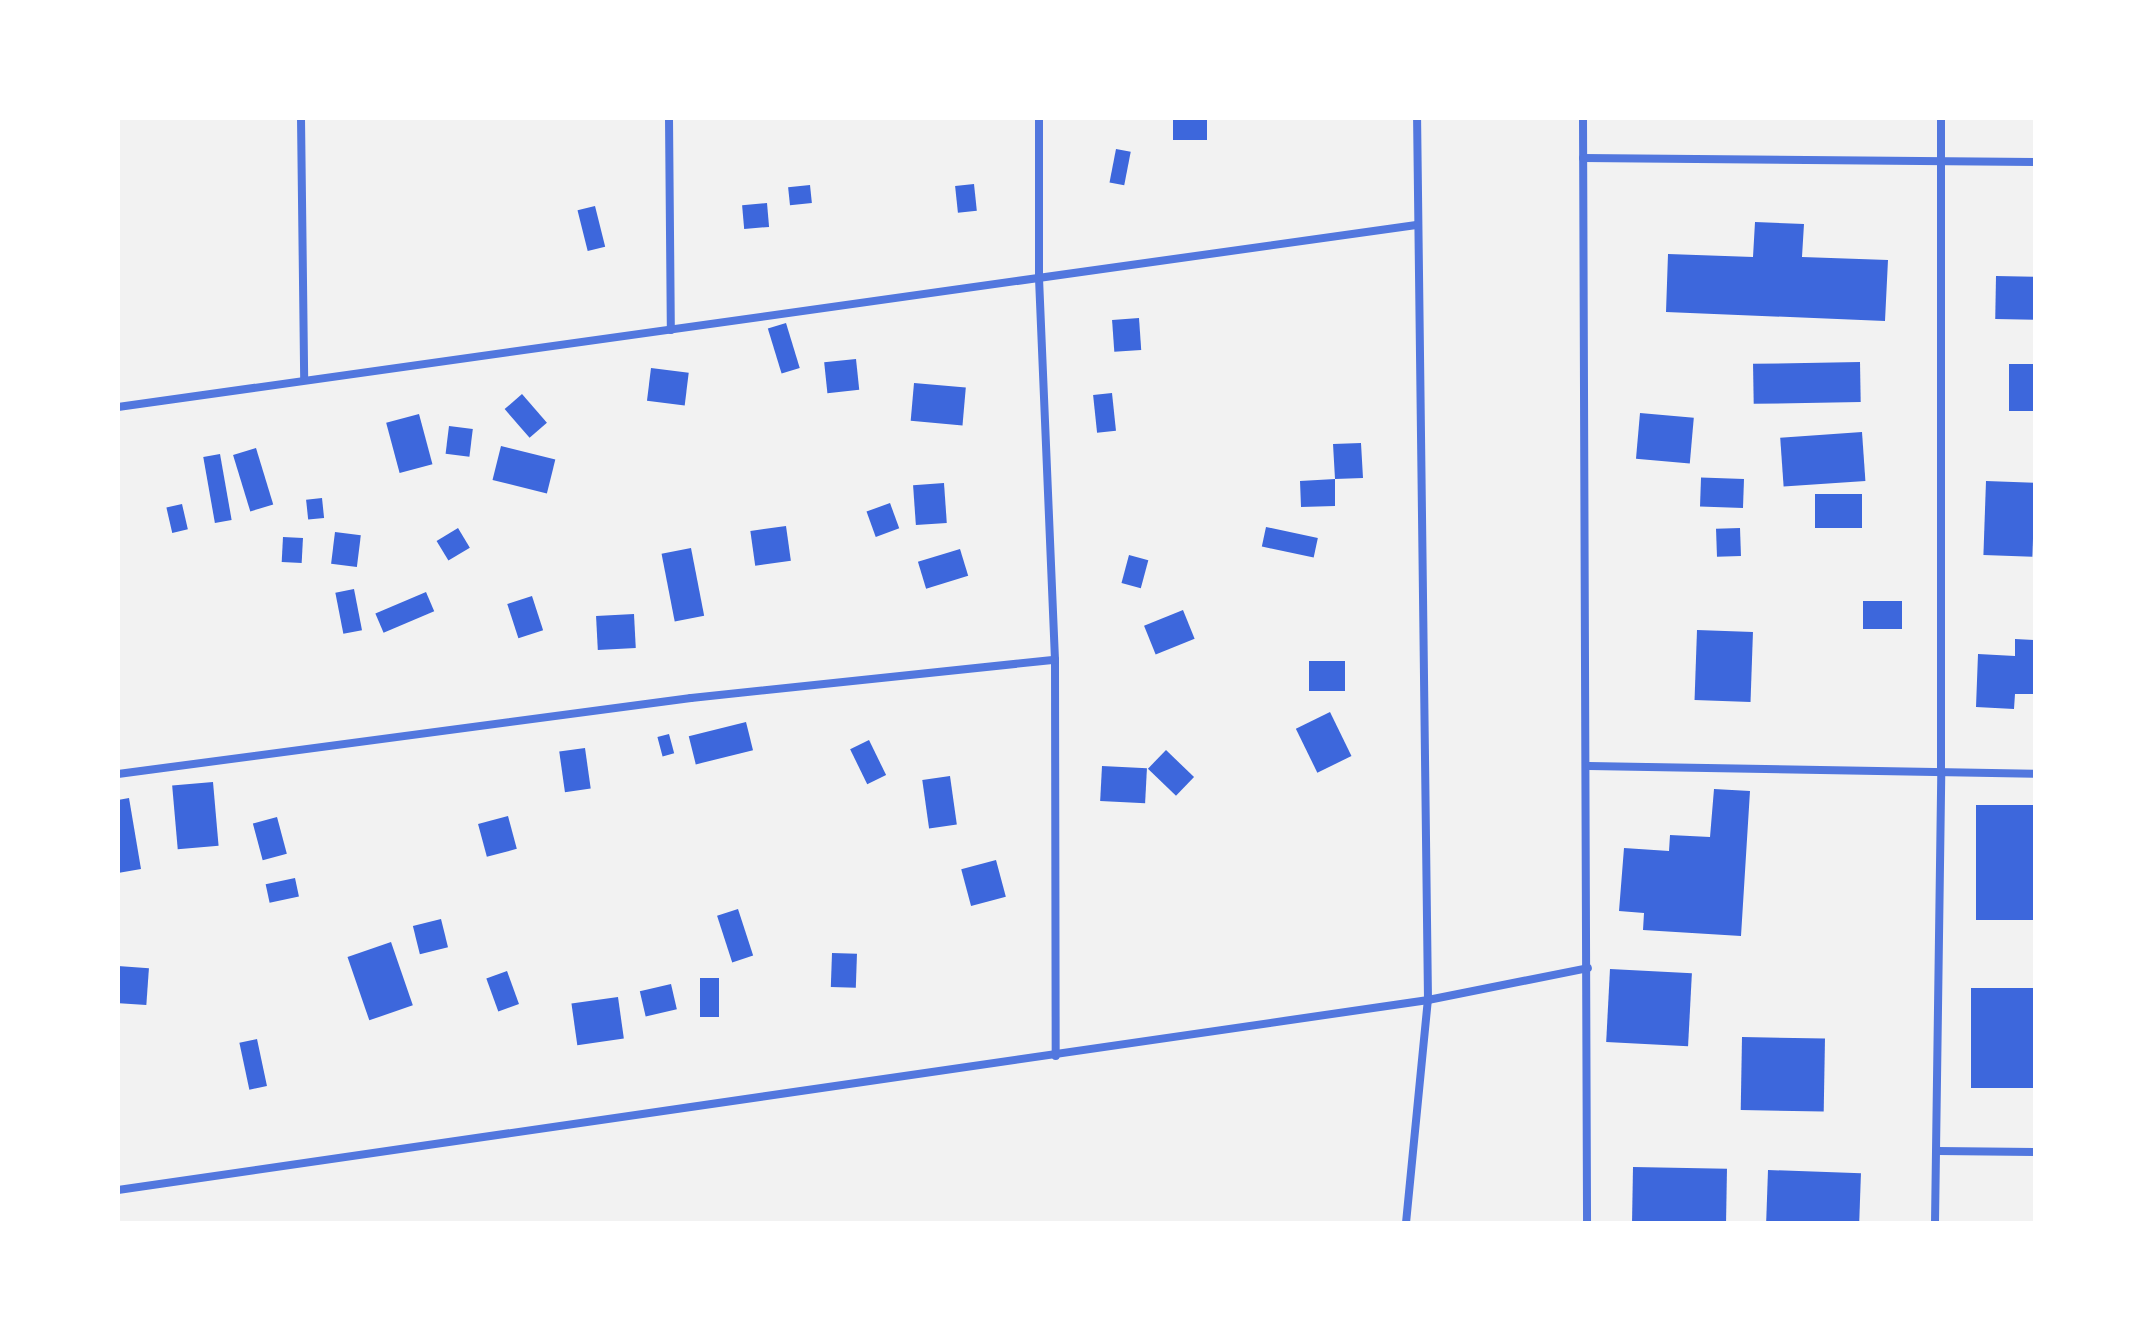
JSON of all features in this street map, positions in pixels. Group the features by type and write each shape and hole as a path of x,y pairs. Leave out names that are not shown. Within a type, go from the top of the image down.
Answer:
{"street":[{"path":"301,118 304,380"},
{"path":"669,118 671,330"},
{"path":"1039,118 1039,278 1055,660 1056,1056"},
{"path":"1406,1223 1428,1000 1417,118"},
{"path":"1583,118 1589,766 1587,1223"},
{"path":"1935,1223 1941,773 1941,118"},
{"path":"1583,158 1940,158 2035,162"},
{"path":"118,407 1416,225"},
{"path":"118,774 691,698 1055,660"},
{"path":"1589,766 2035,774"},
{"path":"118,1190 1428,1000 1588,968"},
{"path":"1938,1151 2035,1152"}],"building":[{"path":"1173,118 1207,118 1207,140 1173,140"},
{"path":"1116,149 1131,152 1124,185 1110,182"},
{"path":"974,184 977,211 958,213 955,186"},
{"path":"810,185 812,203 790,205 788,187"},
{"path":"767,203 769,227 744,229 742,205"},
{"path":"595,206 605,247 588,251 578,210"},
{"path":"1755,222 1804,224 1802,257 1888,260 1885,321 1666,312 1668,254 1753,257"},
{"path":"1996,276 2035,277 2034,320 1995,319"},
{"path":"1139,318 1141,350 1114,352 1112,320"},
{"path":"786,323 800,368 782,374 768,329"},
{"path":"856,359 859,390 827,393 824,362"},
{"path":"1860,362 1861,402 1754,404 1753,364"},
{"path":"2009,364 2035,364 2035,411 2009,411"},
{"path":"651,368 689,373 685,405 647,401"},
{"path":"914,383 966,388 962,425 911,421"},
{"path":"1112,393 1116,431 1097,433 1093,395"},
{"path":"522,394 547,423 530,438 505,409"},
{"path":"1640,413 1694,418 1690,464 1636,459"},
{"path":"419,414 432,464 400,473 386,423"},
{"path":"449,426 473,429 469,457 446,454"},
{"path":"1862,432 1865,481 1784,487 1780,438"},
{"path":"1361,443 1363,478 1335,479 1333,444"},
{"path":"501,446 555,460 547,494 493,480"},
{"path":"256,448 273,504 250,511 233,455"},
{"path":"220,454 232,520 215,523 203,457"},
{"path":"1701,477 1744,479 1743,508 1700,506"},
{"path":"1335,479 1335,506 1301,507 1300,481"},
{"path":"1986,481 2035,483 2032,557 1983,555"},
{"path":"944,483 947,523 916,525 913,485"},
{"path":"1815,494 1862,494 1862,528 1815,528"},
{"path":"322,498 324,518 308,520 306,500"},
{"path":"890,503 899,528 876,537 867,512"},
{"path":"182,504 188,529 172,533 166,508"},
{"path":"786,526 791,561 755,566 750,531"},
{"path":"1266,527 1318,538 1314,558 1262,547"},
{"path":"458,528 470,548 448,561 437,541"},
{"path":"1740,528 1741,556 1717,557 1716,529"},
{"path":"335,532 361,535 357,567 331,564"},
{"path":"283,537 303,538 302,563 282,562"},
{"path":"691,548 704,616 675,621 662,554"},
{"path":"960,549 968,576 926,589 918,562"},
{"path":"1129,555 1148,560 1141,588 1121,583"},
{"path":"354,589 362,630 343,634 335,593"},
{"path":"426,592 434,611 384,633 375,613"},
{"path":"532,596 543,630 518,638 507,604"},
{"path":"1863,601 1902,601 1902,629 1863,629"},
{"path":"1183,610 1195,639 1156,654 1144,626"},
{"path":"634,614 636,648 598,650 596,616"},
{"path":"1697,630 1753,632 1751,702 1695,700"},
{"path":"2015,639 2035,640 2035,694 2015,694 2014,709 1976,707 1978,654 2015,656"},
{"path":"1309,661 1345,661 1345,691 1309,691"},
{"path":"1330,712 1351,756 1317,773 1296,729"},
{"path":"746,722 753,750 696,764 689,736"},
{"path":"669,734 674,753 663,756 657,737"},
{"path":"869,740 886,775 867,784 850,749"},
{"path":"585,748 591,789 565,792 559,752"},
{"path":"1166,750 1194,777 1176,796 1148,769"},
{"path":"1102,766 1147,768 1145,803 1100,801"},
{"path":"950,776 957,825 929,828 922,780"},
{"path":"213,782 219,846 178,849 172,786"},
{"path":"1714,789 1750,791 1741,936 1643,930 1644,913 1619,911 1624,848 1669,851 1670,835 1710,837"},
{"path":"129,798 141,869 118,873 118,800"},
{"path":"1976,805 2035,805 2035,920 1976,920"},
{"path":"508,816 517,849 487,857 478,824"},
{"path":"277,817 287,854 263,860 253,823"},
{"path":"996,860 1006,897 971,906 961,869"},
{"path":"295,878 299,897 270,903 266,884"},
{"path":"738,909 753,956 732,962 717,916"},
{"path":"441,919 448,947 420,954 413,926"},
{"path":"391,942 413,1005 369,1020 348,957"},
{"path":"832,953 857,954 856,988 831,987"},
{"path":"118,966 149,968 146,1005 118,1003"},
{"path":"1610,969 1692,973 1688,1046 1606,1042"},
{"path":"507,971 519,1004 498,1011 486,979"},
{"path":"700,978 719,978 719,1017 700,1017"},
{"path":"671,984 677,1009 646,1017 640,991"},
{"path":"1971,988 2035,988 2035,1088 1971,1088"},
{"path":"618,997 624,1039 577,1045 571,1004"},
{"path":"1742,1037 1825,1038 1824,1111 1741,1110"},
{"path":"257,1039 267,1086 249,1090 239,1043"},
{"path":"1633,1167 1727,1169 1726,1223 1632,1223"},
{"path":"1768,1170 1861,1173 1859,1223 1766,1223"}]}
